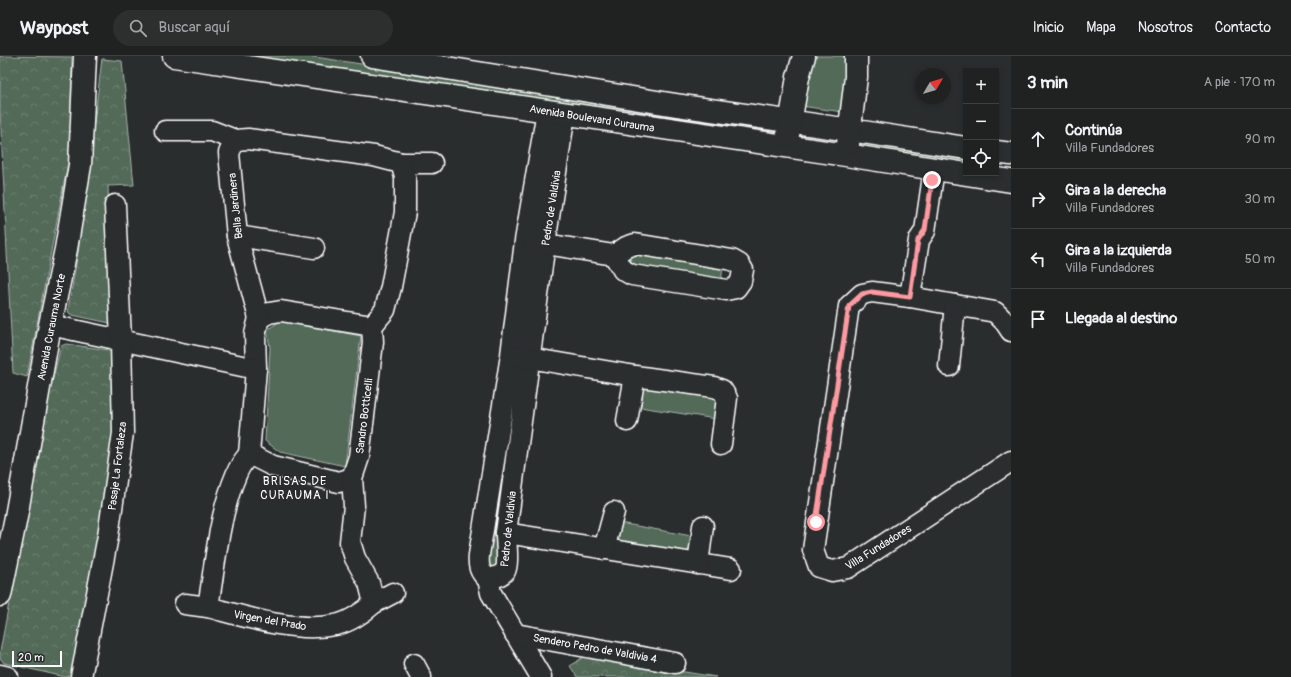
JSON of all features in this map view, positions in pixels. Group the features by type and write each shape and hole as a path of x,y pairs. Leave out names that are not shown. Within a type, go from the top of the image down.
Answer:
{"street":[{"name":"Avenida Curauma Norte","path":"0,595 16,517 50,325 66,249 80,165 85,56"},
{"name":"Avenida Boulevard Curauma","path":"174,56 787,146 1011,181"},
{"path":"372,56 411,59 676,105 963,148"},
{"path":"787,146 798,77 804,56"},
{"path":"846,155 856,77 856,56"},
{"name":"Pedro de Valdivia","path":"556,113 545,243 506,533 507,564 501,575 488,579 478,567 479,555 511,355 525,240 556,113"},
{"path":"165,131 212,131 235,140 248,139 366,155 401,163 432,163"},
{"name":"Bella Jardinera","path":"235,140 229,153 237,236 259,318"},
{"path":"999,152 1011,154"},
{"path":"208,607 226,504 236,474 249,454 256,369 255,334 259,318 269,313 281,311 372,326 385,310 391,287 405,212 405,177 401,163"},
{"path":"910,297 918,240 914,229 929,168"},
{"name":"Pasaje La Fortaleza","path":"81,677 108,536 123,433 121,340 115,205"},
{"path":"237,236 314,248"},
{"path":"525,240 614,256 635,244 732,260 739,264 743,270 741,281 736,288 726,290 632,275 623,270 614,256"},
{"name":"Villa Fundadores","path":"1011,331 996,312 910,297 872,292 862,294 849,306 813,550 819,567 832,571 848,568 1011,461"},
{"path":"949,366 955,305"},
{"path":"50,325 256,369"},
{"name":"Sandro Botticelli","path":"352,478 359,457 373,342 372,326"},
{"path":"511,355 635,376 714,387 722,390 727,398 721,444"},
{"path":"627,421 635,376"},
{"path":"249,454 272,466 339,482 352,478 354,506 350,542 355,558 369,583 374,602"},
{"path":"604,549 614,512"},
{"path":"698,564 703,526"},
{"path":"506,533 731,569"},
{"path":"488,579 491,593 541,677"},
{"name":"Virgen del Prado","path":"185,604 208,607 257,620 306,628 336,625 362,614 374,602 393,593"},
{"name":"Sendero Pedro de Valdivia 4","path":"515,634 675,663"},
{"path":"0,675 8,677"}],"green space":[{"path":"0,56 72,57 70,152 27,377 13,373 0,110"},
{"path":"236,56 308,56 778,127 777,140"},
{"path":"811,56 846,56 843,112 801,106"},
{"path":"102,59 122,61 134,185 108,186 113,321 110,323 72,315 68,310 78,252"},
{"path":"799,132 838,138 837,148 797,142"},
{"path":"862,139 963,154 963,166 861,151"},
{"path":"641,252 723,265 721,284 633,266 630,257"},
{"path":"280,321 361,336 345,466 280,452 265,441 270,348 267,330"},
{"path":"66,344 109,350 111,354 115,391 115,433 74,673 65,677 4,663 0,658 0,652 43,418 61,346"},
{"path":"519,360 501,546 496,569 487,566"},
{"path":"643,384 720,396 716,419 640,407"},
{"path":"620,523 697,537 691,558 616,545"},
{"path":"585,656 716,677 577,677 570,666"}],"district":[{"name":"BRISAS DE CURAUMA I","path":"295,488"}],"route":[{"path":"816,522 849,306 862,294 872,292 910,297 918,240 925,230 932,180"}]}
